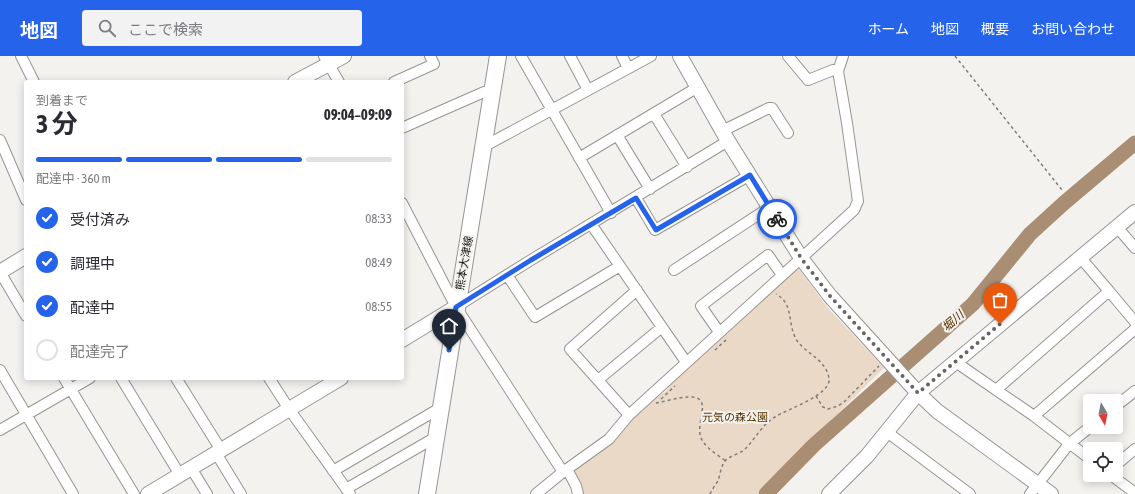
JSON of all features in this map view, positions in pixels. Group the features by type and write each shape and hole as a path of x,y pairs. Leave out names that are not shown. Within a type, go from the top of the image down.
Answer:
{"main road":[{"name":"熊本大津線","path":"427,494 456,307 498,56"}],"street":[{"path":"21,56 33,80"},
{"path":"298,80 327,60 344,56"},
{"path":"398,80 434,64 430,56"},
{"path":"521,56 611,213"},
{"path":"570,56 588,90"},
{"path":"622,56 628,68"},
{"path":"483,147 650,56"},
{"path":"680,56 725,136 801,258 830,296 887,360 918,393 938,411 1034,489 1051,494"},
{"path":"788,56 808,80 833,70 838,71"},
{"path":"536,494 565,470 608,439 629,414 854,210 858,201 838,71 842,56"},
{"path":"327,60 338,80"},
{"path":"579,158 698,87"},
{"path":"404,127 484,92 492,92"},
{"path":"404,339 687,167 725,136 769,108 772,108 788,133"},
{"path":"654,114 687,167"},
{"path":"617,135 650,189"},
{"path":"0,140 24,195"},
{"path":"636,198 656,230 750,175"},
{"path":"404,207 456,307 576,486 578,494"},
{"path":"674,270 770,207"},
{"path":"829,494 854,471 918,393 954,361 1135,212"},
{"path":"591,224 686,362"},
{"path":"1117,227 1135,248"},
{"path":"719,332 701,306 768,255 782,275"},
{"path":"24,257 0,272 24,313"},
{"path":"1080,257 1135,322"},
{"path":"507,275 535,317 620,266"},
{"path":"629,414 570,348 637,290"},
{"path":"996,390 1109,291"},
{"path":"598,380 662,327"},
{"path":"1034,416 1135,329"},
{"path":"954,361 1034,416 1083,454"},
{"path":"0,370 73,494"},
{"path":"65,380 134,494"},
{"path":"0,430 86,380"},
{"path":"121,380 186,471 207,494"},
{"path":"177,380 219,452 241,494"},
{"path":"270,380 348,492 436,437"},
{"path":"148,494 338,380"},
{"path":"1123,400 1135,391"},
{"path":"333,471 440,408"},
{"path":"887,432 968,493"},
{"path":"1034,489 1069,444 1083,433"},
{"path":"1123,459 1135,449"},
{"path":"1120,482 1135,493"}],"path":[{"path":"955,56 1062,190"},
{"path":"710,494 726,461 743,451 766,424 775,417 816,396 825,390 828,384 829,378 817,357 802,348 797,340 790,323 788,306 785,300 772,292"},
{"path":"816,396 823,407 828,409 838,406 887,360"},
{"path":"656,403 691,397 699,399 704,409 699,423 702,439 726,461"}],"green space":[{"name":"元気の森公園","path":"796,265 827,307 884,368 779,474 757,494 579,494 569,470 635,413 666,391 687,363"}],"waterway":[{"name":"堀川","path":"766,494 814,445 973,304 1030,234 1135,143"}],"way so far":[{"path":"777,219 801,258 830,296 918,393 954,361 1000,324"}],"route":[{"path":"449,350 456,307 531,260 636,198 656,230 750,175 777,219"}]}
